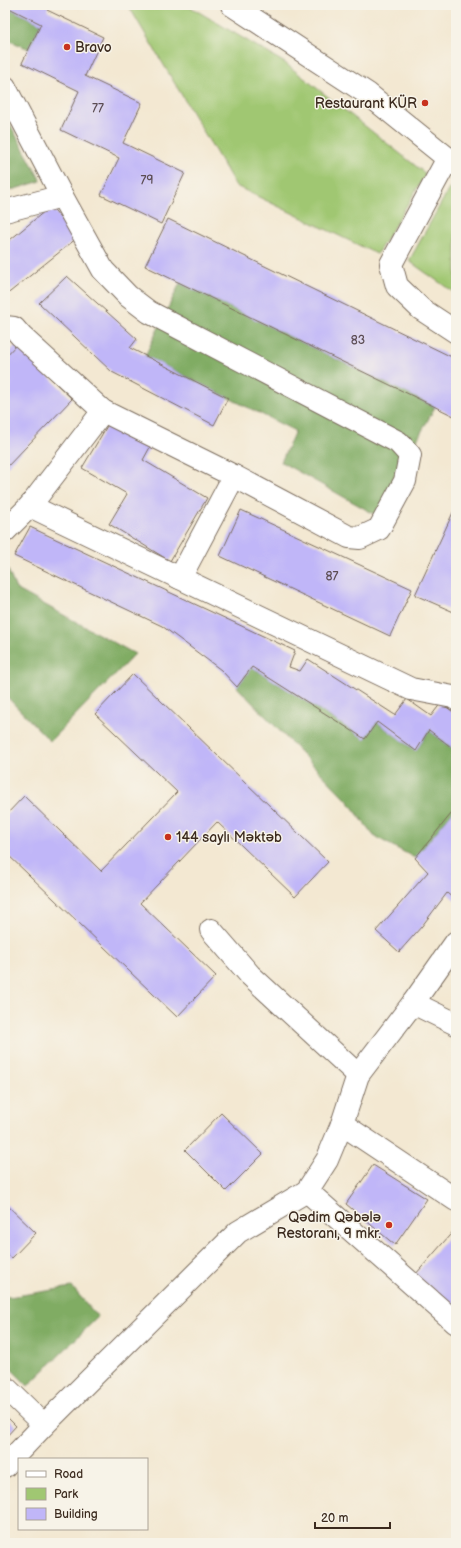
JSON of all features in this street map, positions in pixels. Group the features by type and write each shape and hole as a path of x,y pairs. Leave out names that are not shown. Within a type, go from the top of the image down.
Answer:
{"street":[{"path":"232,5 368,94 452,162 391,264 397,286 421,309 456,332"},
{"path":"5,87 62,196 104,270 128,296 149,312 398,442 410,455 405,481 379,529 360,538 349,537 234,476 103,411 14,328 5,328"},
{"path":"5,211 62,196"},
{"path":"5,531 30,506 103,411"},
{"path":"180,578 234,476"},
{"path":"30,506 411,689 455,696"},
{"path":"211,930 250,975 358,1075"},
{"path":"5,1466 44,1425 238,1232 307,1191 328,1160 342,1124 358,1075 413,1003 456,942"},
{"path":"413,1003 456,1024"},
{"path":"342,1124 456,1200"},
{"path":"307,1191 456,1323"},
{"path":"5,1387 44,1425"}],"green space":[{"path":"128,5 187,5 285,63 426,174 377,254 236,186"},
{"path":"5,6 41,24 29,49 5,39"},
{"path":"5,115 41,181 5,192"},
{"path":"450,187 456,192 456,294 409,261"},
{"path":"180,283 435,407 376,515 281,462 295,431 145,356"},
{"path":"5,563 16,589 135,654 50,741 5,695"},
{"path":"252,667 365,739 377,722 416,751 429,730 456,751 456,808 415,858 374,836 347,800 237,687"},
{"path":"72,1287 98,1317 28,1386 5,1363 5,1296 9,1297"}],"building":[{"path":"5,5 49,5 47,10 103,37 85,76 142,103 123,143 185,173 161,224 101,195 119,158 61,130 79,91 22,63 41,24"},
{"path":"51,206 77,238 5,296 5,244"},
{"path":"168,219 456,359 456,417 145,266"},
{"path":"67,276 137,339 130,348 228,398 214,425 112,372 39,303"},
{"path":"16,345 72,399 5,469 5,357"},
{"path":"113,416 154,440 143,460 207,498 170,561 109,524 127,494 82,468"},
{"path":"456,506 456,613 415,595"},
{"path":"241,510 412,589 390,636 220,556"},
{"path":"30,527 295,651 289,667 300,671 308,659 395,715 407,699 431,716 441,703 456,714 456,751 429,730 416,751 377,722 365,739 252,667 237,687 221,670 162,626 14,556"},
{"name":"144 saylı Məktəb","path":"133,674 328,862 295,897 217,822 140,903 216,976 177,1017 5,852 5,816 24,796 101,871 177,792 95,714"},
{"path":"456,808 456,901 447,893 422,926 399,952 376,931 428,872 415,858"},
{"path":"221,1113 263,1154 226,1191 185,1150"},
{"name":"Qədim Qəbələ Restoranı, 9 mkr.","path":"373,1165 427,1199 395,1245 346,1204"},
{"path":"5,1203 36,1233 12,1258 5,1252"},
{"path":"456,1228 456,1311 415,1275"},
{"path":"5,1415 16,1426 5,1438"}],"place":[{"name":"Bravo","path":"67,47"},
{"name":"Restaurant KÜR","path":"425,103"},
{"name":"144 saylı Məktəb","path":"168,837"},
{"name":"Qədim Qəbələ Restoranı, 9 mkr.","path":"389,1225"}]}
